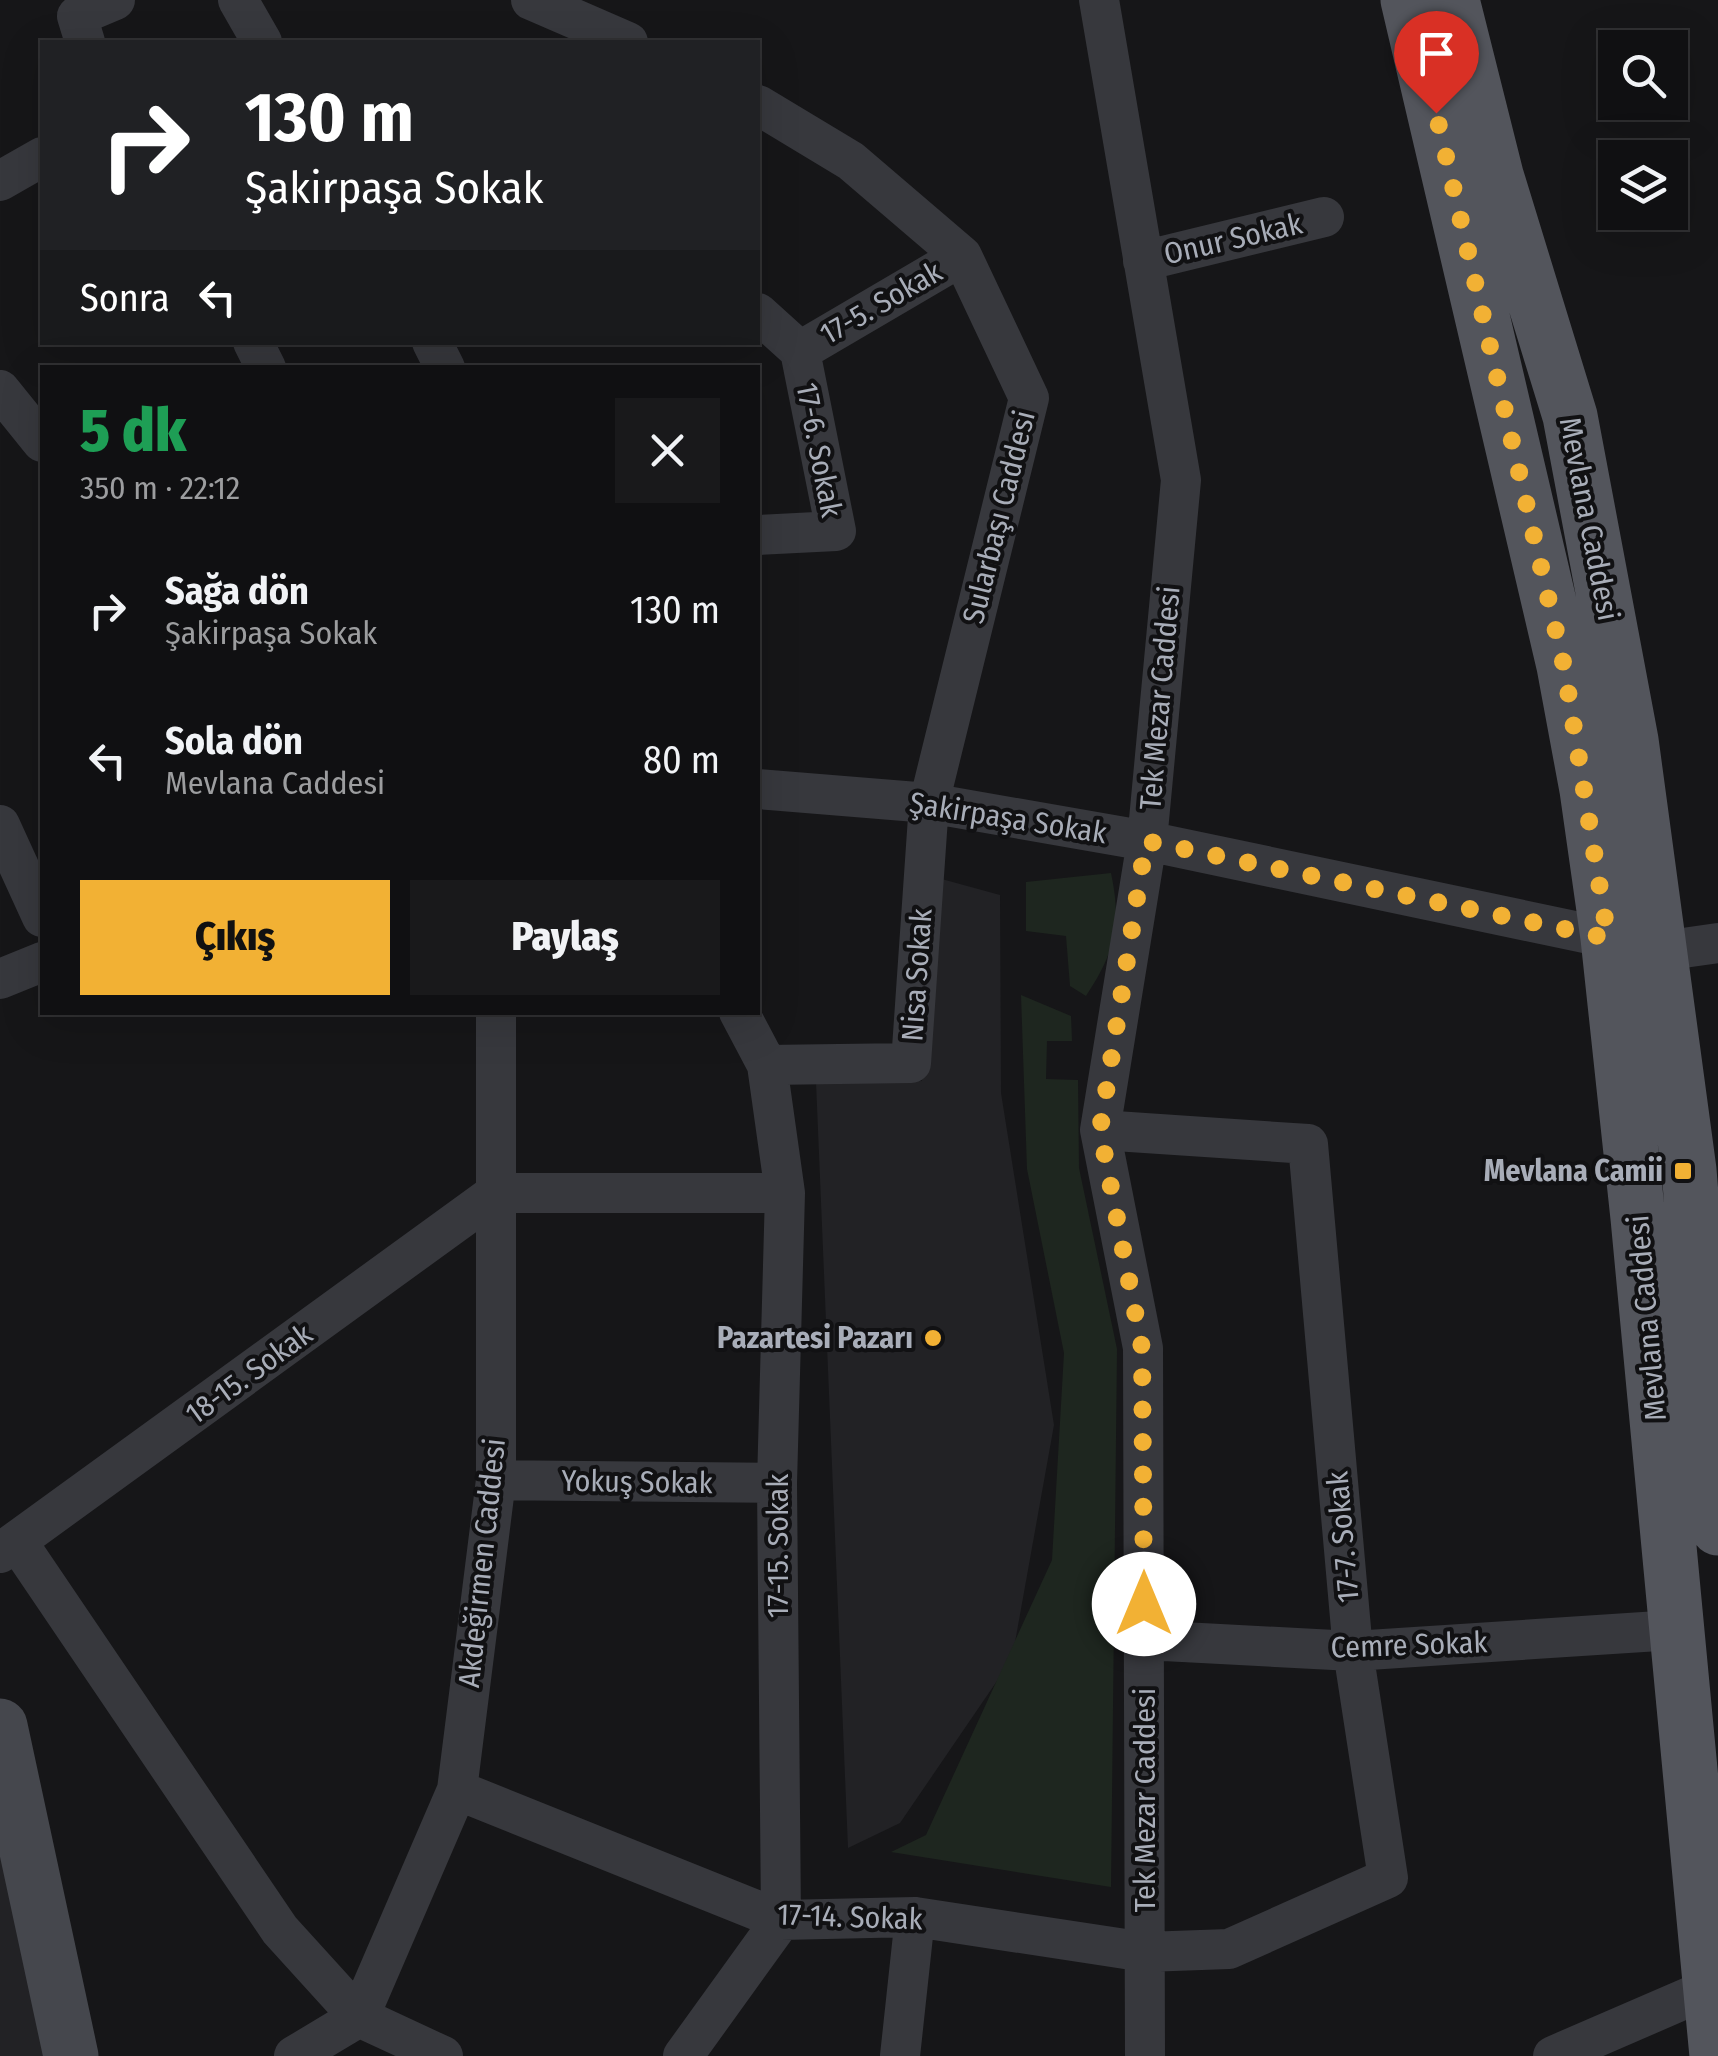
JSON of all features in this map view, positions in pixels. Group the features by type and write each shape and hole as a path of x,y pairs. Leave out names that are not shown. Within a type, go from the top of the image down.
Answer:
{"main road":[{"name":"Mevlana Caddesi","path":"1408,0 1564,666 1608,938 1718,2056"},
{"name":"Mevlana Caddesi","path":"1452,0 1496,176 1570,416 1631,740 1662,950 1703,1168 1718,1528"}],"street":[{"path":"81,29 116,0"},
{"path":"238,0 261,40"},
{"path":"531,0 623,40"},
{"name":"Tek Mezar Caddesi","path":"1099,0 1181,480 1146,841 1100,1130 1142,1348 1145,2056"},
{"name":"Sularbaşı Caddesi","path":"760,105 852,161 962,256 1029,398 929,803"},
{"path":"0,181 40,157"},
{"name":"Onur Sokak","path":"1143,261 1324,218"},
{"name":"17-5. Sokak","path":"800,350 962,256"},
{"name":"17-6. Sokak","path":"760,315 800,350 836,531 760,535"},
{"path":"0,390 40,440"},
{"name":"Şakirpaşa Sokak","path":"760,789 929,803 1146,841 1608,938"},
{"name":"Nisa Sokak","path":"767,1065 911,1063 929,803"},
{"path":"0,824 40,914"},
{"path":"1662,950 1718,943"},
{"path":"0,979 40,963"},
{"name":"Akdeğirmen Caddesi","path":"359,2017 457,1790 496,1480 496,1015"},
{"name":"17-15. Sokak","path":"741,1015 767,1065 785,1194 777,1483 781,1920"},
{"name":"17-7. Sokak","path":"1100,1130 1308,1144 1353,1651 1388,1878 1229,1949 1144,1952"},
{"path":"496,1194 785,1194"},
{"name":"18-15. Sokak","path":"9,1548 496,1194"},
{"name":"Yokuş Sokak","path":"496,1480 777,1483"},
{"path":"9,1548 280,1930 359,2017 443,2056"},
{"name":"Cemre Sokak","path":"1144,1640 1353,1651 1674,1630"},
{"path":"0,1726 70,2056"},
{"name":"17-14. Sokak","path":"457,1790 781,1920 915,1917 1144,1952"},
{"path":"900,2056 915,1917"},
{"path":"683,2056 781,1920"},
{"path":"1553,2056 1710,1988"},
{"path":"294,2056 359,2017"}],"shaded area":[{"path":"1111,873 1116,908 1114,938 1104,966 1086,996 1070,986 1066,936 1026,931 1026,882"},
{"name":"Pazartesi Pazarı","path":"938,878 1000,895 1001,1093 1054,1425 1012,1659 900,1823 848,1848 816,1082 922,1081"},
{"path":"1021,995 1071,1016 1072,1041 1047,1041 1046,1079 1078,1080 1079,1168 1117,1349 1111,1887 891,1852 926,1835 1052,1560 1064,1353 1027,1169"},
{"path":"0,1847 44,2056 0,2056"}],"place":[{"name":"Mevlana Camii","path":"1683,1171"},
{"name":"Pazartesi Pazarı","path":"933,1338"}],"route":[{"path":"1144,1604 1142,1348 1100,1130 1146,841 1608,938 1564,666 1436,113"}]}
